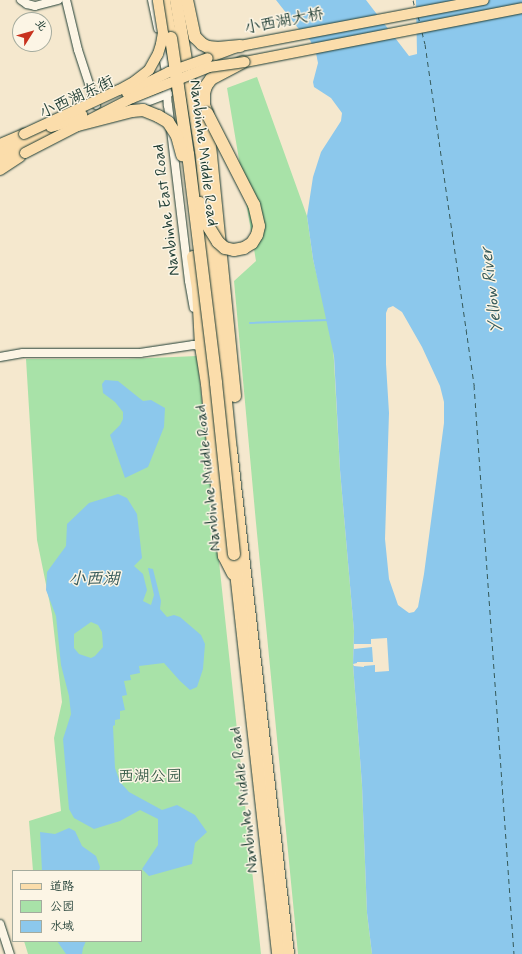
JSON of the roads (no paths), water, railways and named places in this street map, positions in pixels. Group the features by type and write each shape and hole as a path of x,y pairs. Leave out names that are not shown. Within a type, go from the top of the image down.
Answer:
{"highway":[{"name":"Nanbinhe Middle Road","path":"164,0 184,125 216,383 236,580 278,954"},
{"name":"Nanbinhe Middle Road","path":"176,0 201,151 231,450 288,954"},
{"path":"187,0 195,37 208,48 240,46"},
{"path":"192,0 192,26"},
{"path":"184,125 203,218 218,242 225,248 234,250 244,248 252,243 257,235 259,226 258,217 254,205 207,113 204,104 206,86 215,76 244,62"},
{"path":"70,125 132,111 144,110 168,122 177,136 182,156 198,290 201,346 207,384 224,556 236,580"},
{"path":"207,113 232,360 237,437 231,450"}],"main road":[{"path":"0,144 96,103 135,81 154,63 161,44 163,33 158,0"},
{"name":"小西湖大桥","path":"70,125 169,72 240,46 484,0"},
{"name":"小西湖大桥","path":"70,125 209,67 244,62 522,8"},
{"path":"0,170 70,125 96,103"},
{"path":"24,134 70,125"},
{"path":"0,153 70,125"},
{"path":"0,163 70,125"}],"street":[{"path":"21,0 27,4 36,6 58,0"},
{"path":"66,0 78,50 96,103"},
{"name":"Nanbinhe Middle Road","path":"152,0 166,72 168,94"},
{"name":"小西湖东街","path":"0,150 96,103 166,72"},
{"name":"小西湖东街","path":"0,163 52,138 168,94"},
{"name":"Nanbinhe East Road","path":"168,94 189,281 201,346"},
{"path":"0,357 22,353 140,353 193,345 201,346"},
{"path":"0,924 10,954"}],"water":[{"name":"Yellow River","path":"276,0 366,0 409,56 417,54 416,0 522,0 522,954 372,954 367,913 362,785 353,664 354,631 340,470 334,356 313,259 307,216 313,177 321,152 341,121 342,113 331,98 314,87 313,82 318,63 316,53 310,40 298,28","holes":["393,306 402,312 422,347 440,386 444,402 444,423 424,574 418,607 414,612 409,613 398,605 389,579 385,539 389,413 386,364 386,313 388,308"]},
{"path":"105,380 118,381 143,401 151,400 165,408 164,427 148,467 125,478 110,435 120,425 123,419 123,412 115,402 103,393 102,384"},
{"name":"小西湖","path":"118,494 127,498 137,514 142,558 134,566 143,574 147,590 143,601 151,605 154,595 148,568 153,569 161,601 160,609 167,617 174,615 180,617 201,635 205,644 203,669 197,687 190,690 164,663 139,666 140,673 130,675 131,680 124,681 127,695 122,696 125,710 120,711 120,719 115,720 115,725 113,726 115,768 120,782 129,792 162,810 177,805 195,815 207,832 195,843 192,864 149,876 142,869 158,845 158,819 140,810 120,821 94,829 74,818 69,809 63,739 71,714 69,696 61,665 56,616 46,590 47,572 66,546 67,524 89,503","holes":["91,622 98,625 102,632 103,647 95,656 91,658 79,654 74,648 74,634"]},
{"path":"69,828 75,831 82,846 96,856 100,867 99,870 42,870 40,832 55,834"},
{"path":"58,942 86,942 82,954 66,954"}],"waterway":[{"path":"250,323 328,320"}],"park label":[{"name":"西湖公园","path":"150,777"}]}
